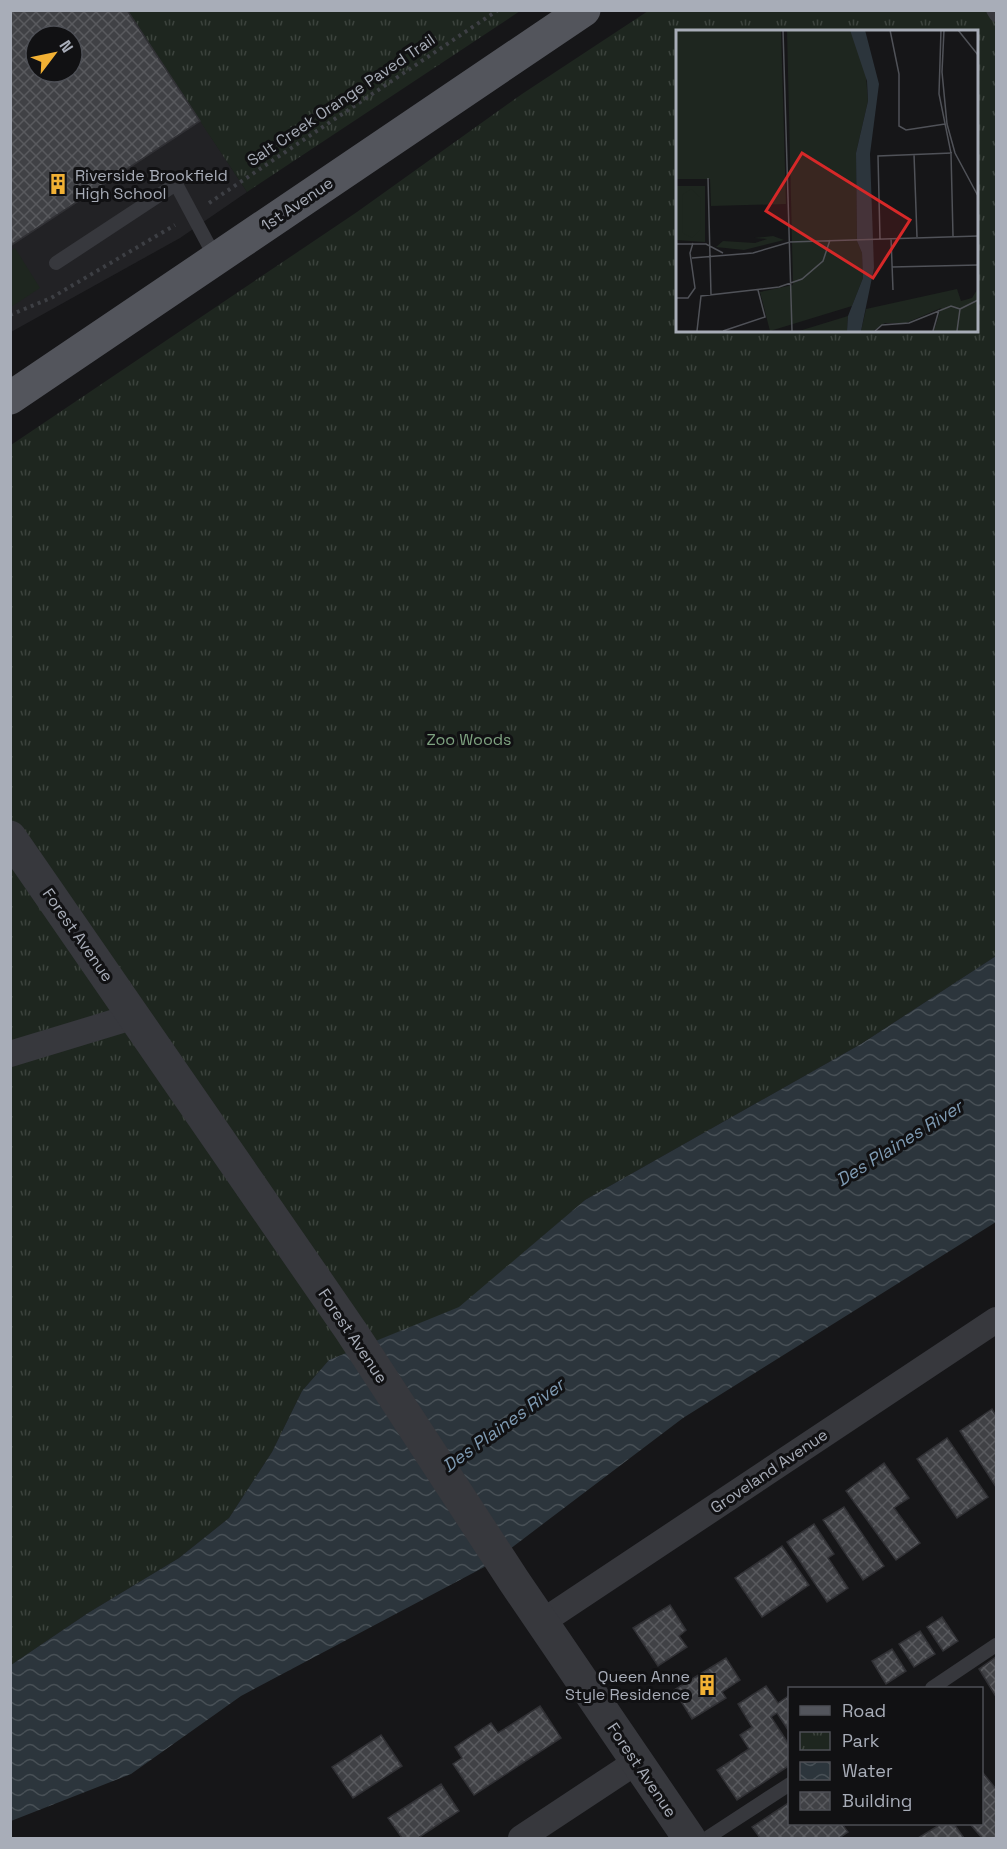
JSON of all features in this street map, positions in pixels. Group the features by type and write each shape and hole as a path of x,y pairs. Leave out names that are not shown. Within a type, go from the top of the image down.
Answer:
{"main road":[{"name":"1st Avenue","path":"10,398 584,10"}],"street":[{"name":"Forest Avenue","path":"10,837 351,1331 514,1581 689,1839"},
{"path":"10,1054 135,1017"},
{"name":"Groveland Avenue","path":"542,1622 996,1320"},
{"path":"521,1839 636,1762"}],"lane":[{"path":"993,10 996,15"},
{"path":"56,263 176,184 216,259"},
{"path":"935,1687 996,1645"},
{"path":"707,1839 788,1785"}],"path":[{"name":"Salt Creek Orange Paved Trail","path":"10,315 51,298 192,215 498,10"}],"shaded area":[{"path":"11,11 128,11 247,192 180,238 11,332"}],"green space":[{"path":"127,11 520,11 247,192"},
{"name":"Zoo Woods","path":"648,11 996,11 996,956 861,1044 585,1200 459,1308 329,1360 302,1391 272,1452 229,1518 179,1558 88,1613 11,1665 11,445 357,212 522,94"},
{"path":"15,248 40,288 11,307 11,251"}],"water":[{"name":"Des Plaines River","path":"996,956 996,1222 683,1418 490,1564 241,1696 131,1774 11,1821 11,1665 88,1613 179,1558 229,1518 272,1452 302,1391 329,1360 459,1307 585,1200 861,1044"}],"building":[{"name":"Riverside Brookfield High School","path":"10,10 127,10 200,121 10,246"},
{"path":"992,1409 996,1416 996,1487 960,1431"},
{"path":"947,1438 988,1497 957,1518 917,1459"},
{"path":"884,1463 909,1498 894,1508 920,1543 896,1560 846,1491"},
{"path":"844,1507 884,1566 863,1580 823,1520"},
{"path":"814,1524 834,1554 828,1558 848,1588 827,1602 787,1542"},
{"path":"782,1546 809,1585 762,1617 735,1578"},
{"path":"670,1605 686,1630 679,1636 687,1647 658,1666 633,1628"},
{"path":"942,1617 958,1641 943,1651 927,1627"},
{"path":"920,1631 935,1654 914,1667 899,1644"},
{"path":"892,1649 906,1671 886,1684 872,1661"},
{"path":"996,1657 996,1694 995,1695 979,1669"},
{"name":"Queen Anne Style Residence","path":"726,1658 740,1680 722,1692 726,1698 692,1719 674,1690"},
{"path":"766,1686 778,1703 788,1696 788,1730 777,1713 771,1717 788,1743 788,1766 737,1800 717,1770 749,1749 740,1735 752,1727 738,1704"},
{"path":"540,1706 561,1738 474,1795 453,1764 462,1758 455,1747 491,1723 498,1733"},
{"path":"381,1735 402,1766 353,1798 332,1767"},
{"path":"983,1773 996,1789 996,1838 982,1838 971,1825 983,1825"},
{"path":"441,1784 459,1811 418,1838 402,1838 388,1818"},
{"path":"788,1803 788,1825 843,1825 848,1832 839,1838 760,1838 752,1827"},
{"path":"939,1825 955,1825 964,1838 918,1838"}],"place":[{"name":"Riverside Brookfield High School","path":"58,184"},
{"name":"Queen Anne Style Residence","path":"707,1685"}]}
